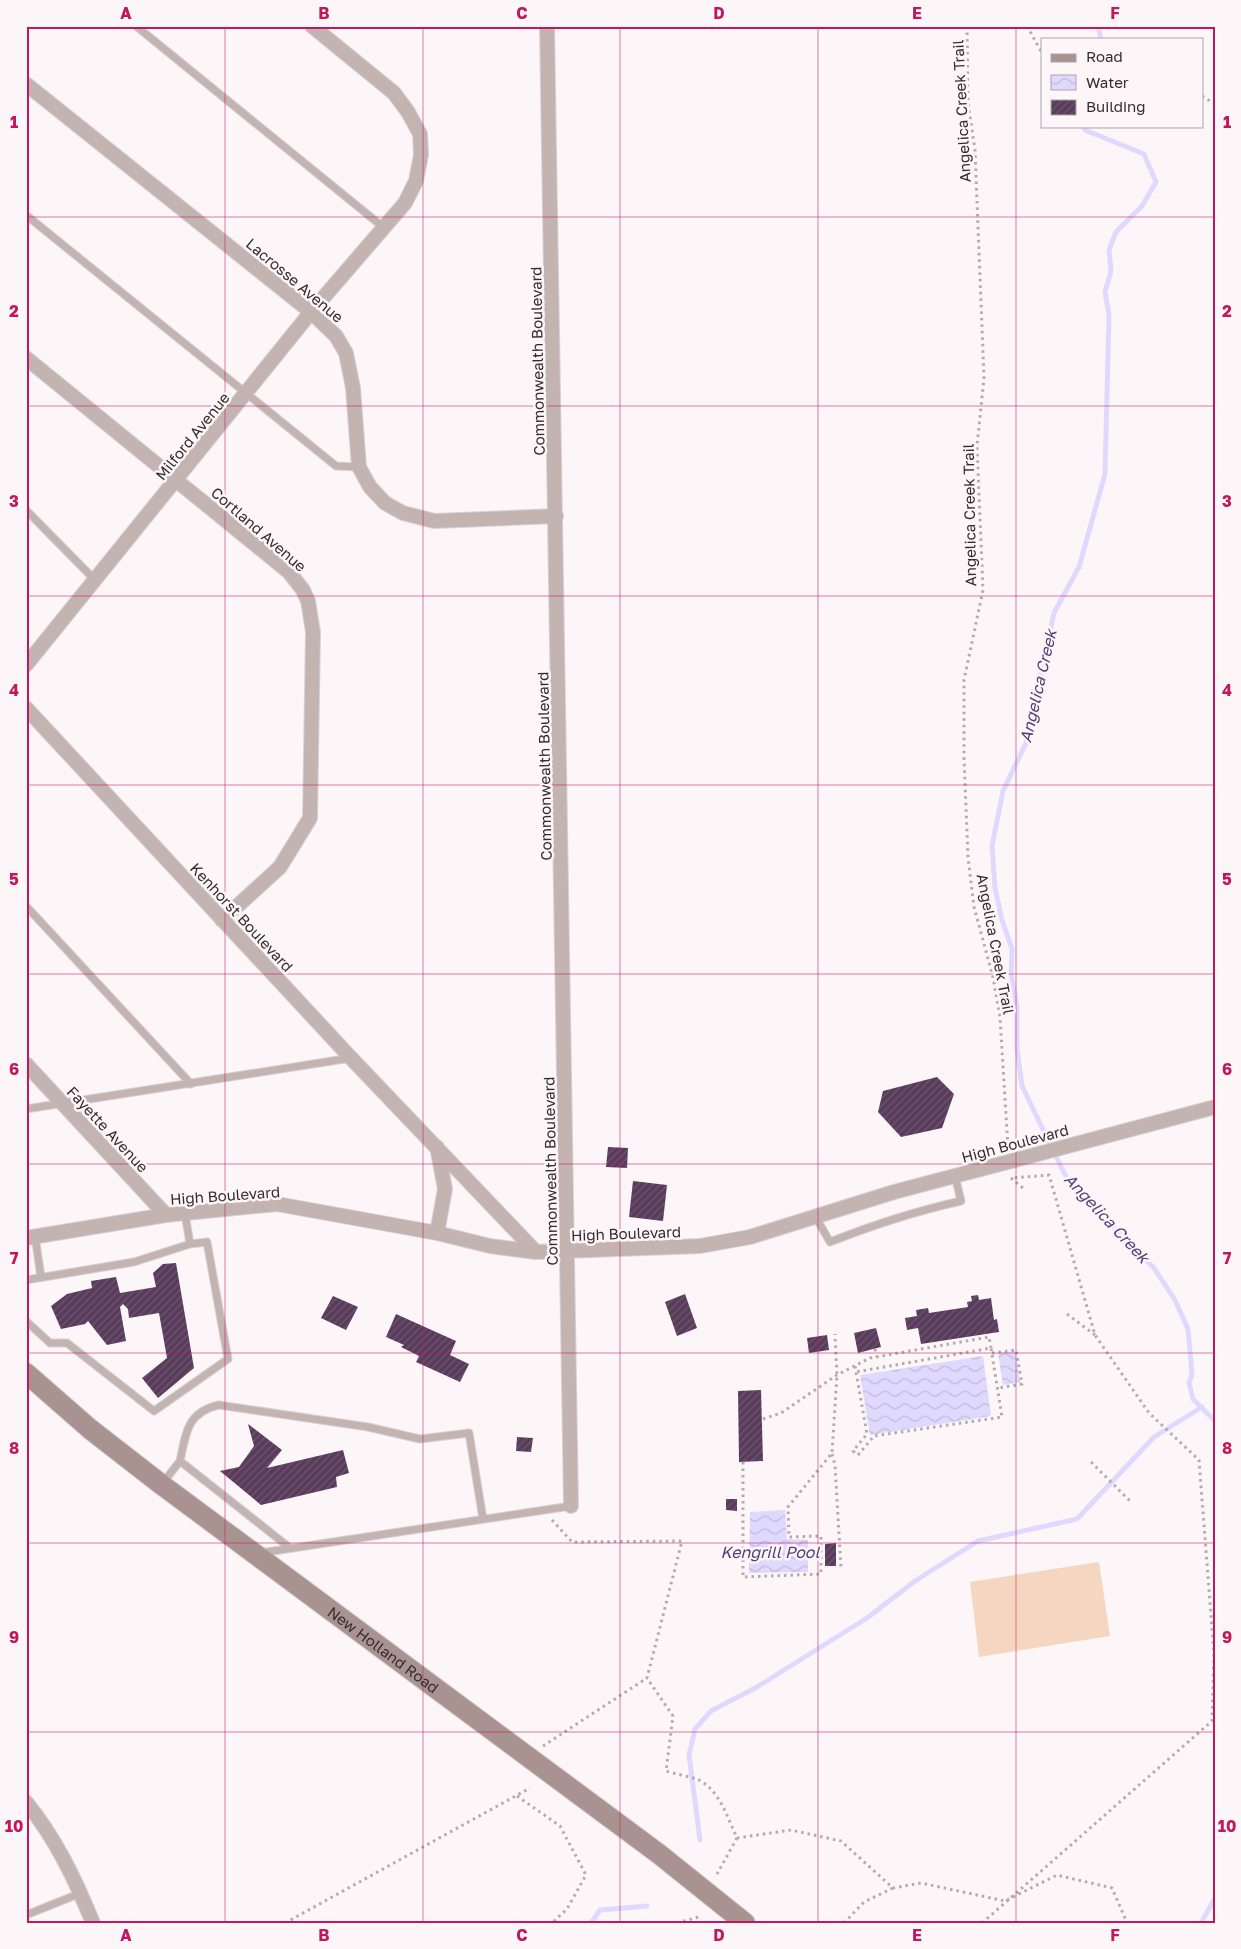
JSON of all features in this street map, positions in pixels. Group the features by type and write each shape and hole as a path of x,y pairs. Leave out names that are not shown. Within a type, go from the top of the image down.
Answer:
{"main road":[{"name":"New Holland Road","path":"26,1373 97,1434 162,1485 660,1854 745,1923"}],"street":[{"name":"Milford Avenue","path":"26,665 246,395 311,312 382,227 405,203 416,181 421,155 420,134 394,93 312,26"},
{"name":"Commonwealth Boulevard","path":"547,26 571,1506"},
{"name":"Lacrosse Avenue","path":"26,84 311,312 336,336 349,361 359,468 370,487 385,503 403,513 434,521 556,516"},
{"name":"Cortland Avenue","path":"26,358 289,572 303,590 308,601 313,632 310,818 280,867 222,920"},
{"name":"Kenhorst Boulevard","path":"26,708 351,1058 437,1146 536,1252"},
{"name":"Fayette Avenue","path":"26,1064 166,1215"},
{"name":"High Boulevard","path":"30,1237 166,1215 277,1204 437,1233 490,1246 536,1252 700,1246 750,1237 814,1216 1022,1157 1215,1107"},
{"path":"437,1146 445,1189 437,1233"},
{"path":"26,1802 53,1838 81,1893 93,1923"}],"lane":[{"path":"136,26 382,227"},
{"path":"26,215 336,466 359,468"},
{"path":"26,510 95,580"},
{"path":"26,906 191,1084"},
{"path":"26,1109 351,1058"},
{"path":"814,1216 830,1242 873,1225 924,1209 961,1201 955,1176"},
{"path":"185,1214 190,1244"},
{"path":"30,1237 41,1277"},
{"path":"26,1280 134,1262 190,1244 207,1242 228,1359 154,1411 67,1343 50,1342 26,1321"},
{"path":"162,1485 180,1461 188,1426 194,1416 206,1408 219,1405 368,1427 420,1439 469,1432 483,1520"},
{"path":"180,1461 290,1548"},
{"path":"255,1554 571,1506"},
{"path":"26,1915 81,1893"}],"path":[{"name":"Angelica Creek Trail","path":"967,26 968,103 975,150 984,378 977,446 983,590 964,680 964,758 968,857 974,907 993,977 1000,1017 1011,1178"},
{"path":"1027,26 1041,51"},
{"path":"1204,97 1215,104"},
{"path":"1011,1178 1049,1175 1095,1335"},
{"path":"1011,1178 1024,1189"},
{"path":"982,1923 1212,1721 1214,1654 1199,1460 1149,1413 1095,1335 1067,1314"},
{"path":"835,1334 837,1375 832,1453 835,1465 841,1568"},
{"path":"763,1419 781,1413 837,1375 854,1366 870,1358 989,1337 1002,1417 874,1436 858,1455 853,1451 867,1434 854,1366"},
{"path":"856,1372 991,1348"},
{"path":"875,1349 877,1357"},
{"path":"992,1353 1016,1350 1022,1384 998,1388"},
{"path":"743,1462 744,1578 821,1574 821,1536 789,1537 788,1507 832,1453"},
{"path":"1091,1462 1131,1502"},
{"path":"541,1747 647,1678 682,1540 572,1542 543,1510"},
{"path":"647,1678 672,1716 666,1771 686,1778 698,1779 715,1791 737,1838"},
{"path":"284,1923 530,1788"},
{"path":"517,1796 560,1826 586,1875 567,1909 552,1923"},
{"path":"737,1838 791,1830 841,1841 893,1888"},
{"path":"718,1874 737,1838"},
{"path":"844,1923 864,1902 893,1888 921,1883 1005,1901 1057,1875 1112,1888 1127,1923"},
{"path":"677,1923 702,1916"}],"shaded area":[{"path":"1099,1562 1110,1636 979,1657 970,1582"}],"water":[{"path":"1015,1351 1020,1382 1003,1385 998,1353"},
{"path":"983,1356 991,1416 870,1435 860,1375"},
{"name":"Kengrill Pool","path":"785,1510 787,1539 808,1540 808,1572 749,1573 750,1512"}],"building":[{"path":"937,1077 954,1094 942,1128 901,1137 878,1112 883,1091"},
{"path":"608,1147 628,1148 627,1168 606,1167"},
{"path":"633,1181 667,1185 663,1221 629,1217"},
{"path":"176,1263 194,1368 158,1398 142,1378 167,1358 159,1313 129,1318 128,1309 123,1304 120,1307 126,1341 107,1345 88,1321 85,1324 61,1329 51,1306 67,1294 92,1288 91,1281 116,1277 120,1293 156,1287 153,1273 163,1264"},
{"path":"685,1294 697,1328 677,1336 665,1302"},
{"path":"978,1295 979,1300 991,1298 994,1320 997,1319 999,1332 921,1344 918,1328 907,1330 905,1318 917,1316 916,1310 928,1308 929,1313 968,1307 967,1302 972,1301 971,1296"},
{"path":"333,1296 358,1307 346,1330 321,1318"},
{"path":"396,1314 456,1341 450,1355 469,1364 460,1382 416,1362 419,1356 401,1347 404,1345 386,1337"},
{"path":"876,1328 881,1347 858,1353 854,1333"},
{"path":"827,1335 829,1350 809,1353 807,1338"},
{"path":"761,1390 763,1461 739,1462 738,1391"},
{"path":"248,1424 282,1450 267,1468 343,1450 349,1473 336,1477 337,1487 261,1505 220,1471 239,1467 254,1446"},
{"path":"517,1437 533,1438 531,1452 516,1451"},
{"path":"726,1499 737,1499 737,1511 726,1510"},
{"path":"836,1543 836,1566 825,1566 825,1544"}],"waterway":[{"name":"Angelica Creek","path":"1098,26 1101,38"},
{"name":"Angelica Creek","path":"1084,128 1144,154 1156,182 1142,206 1116,232 1109,250 1111,271 1105,292 1109,315 1105,474 1079,567 1054,613 1026,743 1003,791 992,846 995,888 1002,920 1012,949 1011,974 1017,1007 1017,1049 1022,1086 1068,1181 1154,1268 1175,1300 1188,1329 1192,1374 1189,1383 1193,1399 1215,1421"},
{"path":"700,1840 689,1755 695,1729 711,1711 757,1687 867,1618 915,1581 978,1541 1077,1519 1154,1437 1202,1407"},
{"name":"Angelica Creek","path":"1201,1923 1215,1898"},
{"path":"591,1923 600,1910 647,1906"}]}
